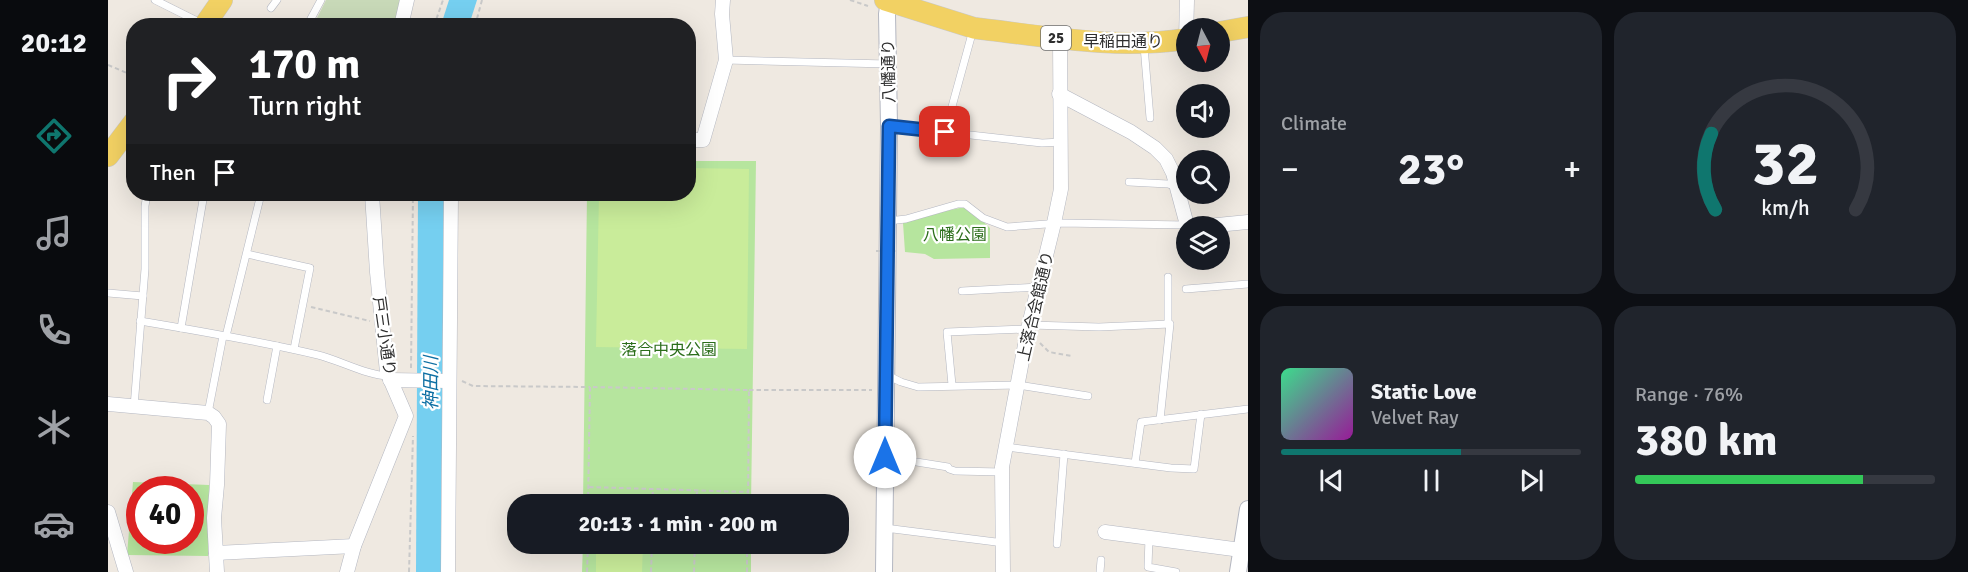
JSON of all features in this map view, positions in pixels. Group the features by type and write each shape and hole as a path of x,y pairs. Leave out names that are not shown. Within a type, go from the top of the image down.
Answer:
{"main road":[{"path":"209,18 222,0"},
{"name":"早稲田通り","path":"882,3 974,28 1116,44 1176,40"},
{"path":"1230,30 1248,27"},
{"path":"108,156 126,132"}],"street":[{"path":"403,18 407,0"},
{"path":"696,140 703,140 726,60 723,0"},
{"path":"1186,0 1186,18"},
{"name":"八幡通り","path":"882,3 887,14 889,126 884,572"},
{"name":"上落合会館通り","path":"1003,572 1002,472 1028,331 1060,189 1062,142 1059,94 1060,38"},
{"path":"1059,94 1131,132 1155,148 1166,159 1176,184"},
{"name":"戸三小通り","path":"347,572 354,546 406,416 389,378 381,324 372,201"},
{"path":"448,572 452,201"},
{"path":"1230,224 1248,222"},
{"path":"389,378 417,381 449,380"},
{"path":"108,404 208,413 219,424 218,485 214,518 217,572"},
{"path":"1238,572 1248,509"},
{"path":"108,512 110,526 126,572"},
{"path":"1105,532 1241,550"},
{"path":"216,553 354,546"}],"lane":[{"path":"155,0 190,18"},
{"path":"271,8 276,0"},
{"path":"311,18 321,0"},
{"path":"945,132 974,28"},
{"path":"1144,44 1150,118"},
{"path":"726,60 888,64"},
{"path":"889,126 1042,143 1062,142"},
{"path":"1129,182 1168,184 1176,187"},
{"path":"134,407 143,296 146,201"},
{"path":"181,328 203,201"},
{"path":"208,413 259,201"},
{"path":"888,221 906,219 965,204 983,218 1007,227 1054,223 1176,226"},
{"path":"247,254 310,268 294,349"},
{"path":"1160,420 1170,324 1168,324 1168,278"},
{"path":"1186,289 1248,284"},
{"path":"962,291 1039,287"},
{"path":"108,293 143,296"},
{"path":"141,321 294,349 337,360 389,378"},
{"path":"952,385 947,332 1028,331 1168,324"},
{"path":"267,400 277,346"},
{"path":"886,374 918,387 1018,386 1088,396"},
{"path":"1135,463 1141,422 1248,409"},
{"path":"1006,447 1194,469 1201,414"},
{"path":"1057,544 1064,454"},
{"path":"885,457 948,467 955,471 1002,472"},
{"path":"885,528 1004,543"},
{"path":"1149,538 1148,567 1176,572"},
{"path":"1100,572 1101,560"}],"path":[{"path":"437,18 443,0"},
{"path":"477,18 482,0"},
{"path":"850,0 882,3"},
{"path":"108,65 126,73"},
{"path":"876,250 897,251"},
{"path":"303,305 381,324"},
{"path":"1028,331 1049,352 1072,356"},
{"path":"449,380 473,386 874,390"},
{"path":"588,494 590,387"},
{"path":"588,487 748,492 749,390"},
{"path":"653,489 653,494"},
{"path":"697,490 697,494"},
{"path":"587,572 588,554"},
{"path":"651,572 652,554"},
{"path":"694,572 695,554"},
{"path":"747,554 747,572"}],"green space":[{"path":"326,0 402,0 397,18 317,18"},
{"name":"落合中央公園","path":"696,161 756,161 751,494 583,494 587,201 696,201"},
{"path":"696,168 749,169 747,349 596,347 599,201 696,201"},
{"name":"八幡公園","path":"968,207 990,228 990,258 934,259 925,254 905,252 903,223"},
{"path":"204,485 209,485 208,556 127,555 204,554"},
{"path":"583,554 751,554 751,572 582,572"},
{"path":"596,554 643,554 642,572 596,572"}],"water":[{"path":"449,0 477,0 471,18 443,18"},
{"name":"神田川","path":"418,201 444,201 441,572 416,572"}],"route":[{"path":"885,457 889,126 945,132"}]}
